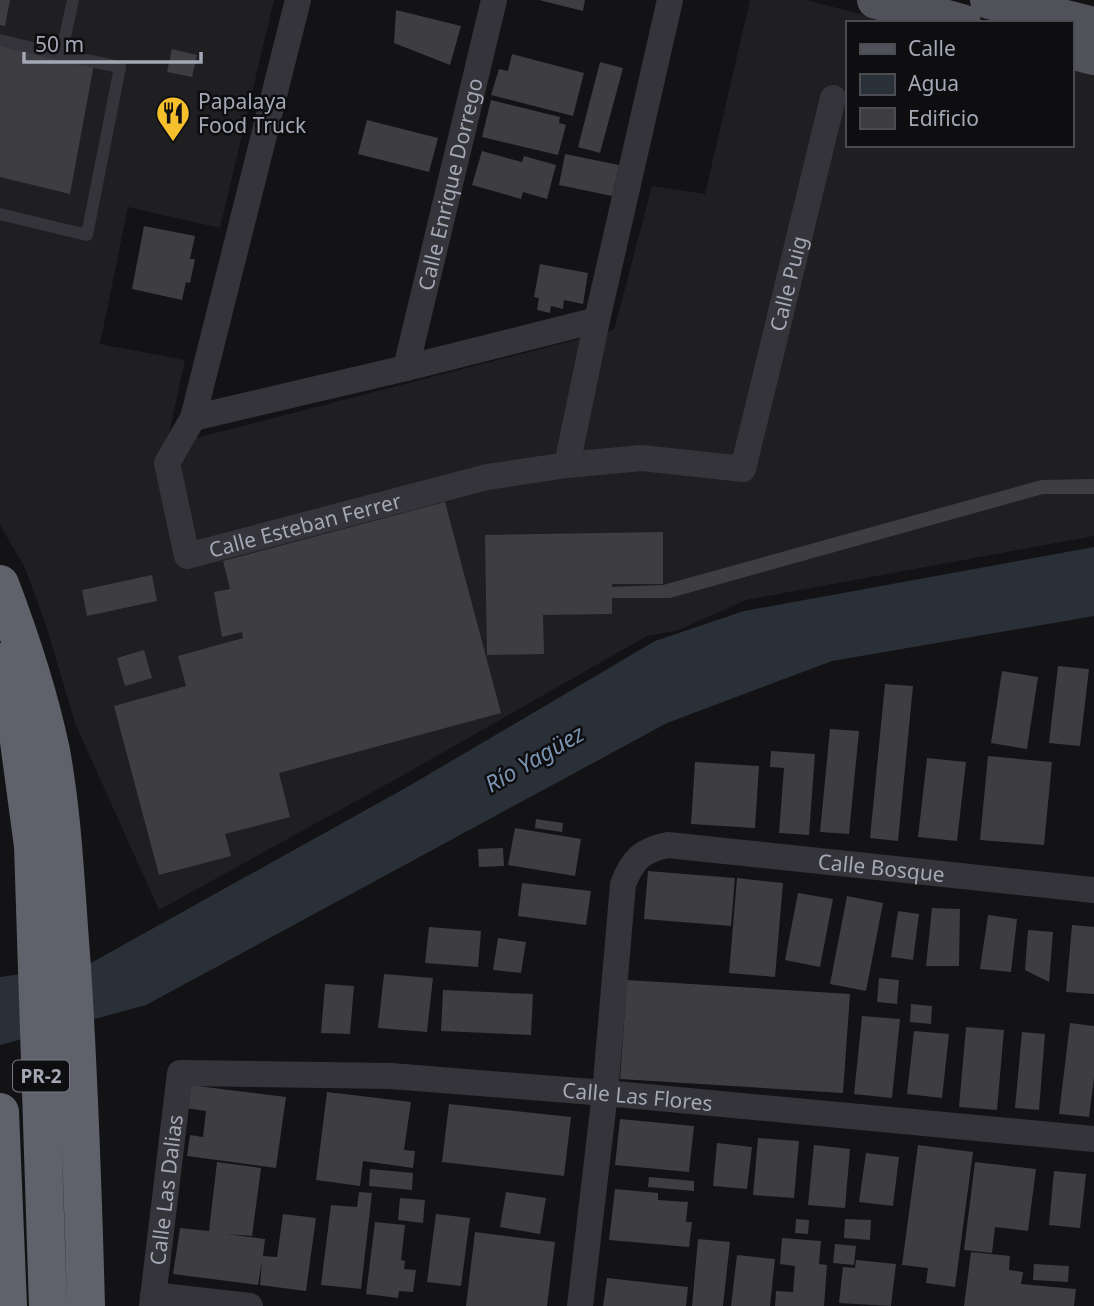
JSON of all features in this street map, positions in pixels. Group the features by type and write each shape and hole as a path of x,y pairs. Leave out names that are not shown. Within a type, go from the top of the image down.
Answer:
{"highway":[{"path":"0,584 37,693 51,752 48,845 79,1068 86,1306"},
{"name":"PR-2","path":"0,662 48,845 48,1306"},
{"name":"PR-2","path":"0,1112 8,1306"}],"main road":[{"path":"876,0 955,21"},
{"path":"989,0 1094,26"},
{"path":"1073,51 1094,56"}],"street":[{"path":"298,0 193,418 597,320"},
{"name":"Calle Enrique Dorrego","path":"406,368 494,0"},
{"path":"567,465 670,0"},
{"name":"Calle Puig","path":"743,469 832,98"},
{"name":"Calle Esteban Ferrer","path":"193,418 167,463 187,556 487,477 567,465 642,458 743,469"},
{"name":"Calle Bosque","path":"606,1093 623,884 630,867 641,855 654,848 668,845 1094,890"},
{"name":"Calle Las Flores","path":"180,1073 391,1076 606,1093 1094,1139"},
{"name":"Calle Las Dalias","path":"153,1301 180,1073"},
{"path":"580,1306 606,1093"},
{"path":"153,1301 250,1306"}],"lane":[{"path":"61,55 73,0"},
{"path":"0,40 120,68 87,235 0,214"}],"shaded area":[{"path":"0,0 274,0 220,228 128,207 100,344 185,360 170,430 196,438 614,330 652,186 705,194 750,0 806,0 887,21 846,21 846,147 1073,147 1073,69 1094,74 1094,536 746,600 679,630 647,636 159,910 75,723 46,625 25,568 0,525"}],"water":[{"name":"Río Yagüez","path":"1094,547 1094,616 832,661 667,723 146,1005 0,1045 0,977 89,964 409,786 655,641 744,611"}],"building":[{"path":"0,0 10,0 5,26 0,25"},
{"path":"539,0 585,0 583,11"},
{"path":"396,10 461,26 450,65 394,43"},
{"path":"0,43 94,64 70,194 0,177"},
{"path":"172,49 197,55 192,77 167,72"},
{"path":"512,54 584,73 573,116 491,95 499,69 508,71"},
{"path":"600,62 623,68 600,153 578,147"},
{"path":"491,100 560,117 559,123 566,125 558,155 482,137"},
{"path":"367,120 438,138 429,172 358,154"},
{"path":"482,151 522,162 524,156 556,165 547,199 523,192 521,199 472,185"},
{"path":"565,154 619,165 612,196 559,185"},
{"path":"144,226 195,236 190,259 195,259 190,283 186,282 182,300 132,289"},
{"path":"540,264 588,273 583,304 564,300 563,309 551,306 550,313 537,310 539,298 534,297"},
{"path":"1094,479 1094,494 1043,494 670,598 612,598 612,614 543,615 544,654 487,655 485,535 663,532 663,584 612,584 612,587 663,585 1041,480"},
{"path":"445,502 501,713 279,773 290,817 225,834 231,856 159,875 114,706 186,686 178,656 243,638 242,632 222,637 214,592 230,589 223,561"},
{"path":"152,575 157,601 87,616 82,590"},
{"path":"144,650 152,678 125,686 117,658"},
{"path":"1058,666 1089,669 1080,746 1049,743"},
{"path":"1002,671 1038,677 1027,749 991,743"},
{"path":"885,684 913,686 898,841 870,838"},
{"path":"830,729 859,731 849,834 820,832"},
{"path":"771,751 815,754 809,835 779,833 784,768 770,767"},
{"path":"988,756 1052,762 1044,845 980,840"},
{"path":"927,758 966,762 957,841 918,837"},
{"path":"695,762 759,766 755,828 691,824"},
{"path":"536,819 563,823 562,832 535,828"},
{"path":"515,828 581,839 575,876 508,865"},
{"path":"503,848 504,866 479,867 478,849"},
{"path":"648,871 735,878 731,926 644,919"},
{"path":"737,878 783,883 775,977 729,973"},
{"path":"522,883 591,891 586,925 518,916"},
{"path":"798,893 833,899 820,967 785,960"},
{"path":"847,896 883,903 866,991 830,984"},
{"path":"932,908 960,909 959,966 926,966"},
{"path":"898,911 919,914 913,960 891,957"},
{"path":"988,915 1017,919 1011,972 980,969"},
{"path":"1072,925 1094,927 1094,994 1066,992"},
{"path":"429,927 481,931 478,967 425,963"},
{"path":"1028,930 1053,932 1049,982 1025,970"},
{"path":"498,938 526,942 521,973 493,970"},
{"path":"384,974 433,978 427,1032 378,1028"},
{"path":"879,978 899,980 897,1004 877,1002"},
{"path":"627,980 850,994 843,1093 620,1079"},
{"path":"325,984 354,986 350,1034 321,1033"},
{"path":"443,990 533,994 531,1035 441,1031"},
{"path":"911,1004 932,1006 931,1024 910,1022"},
{"path":"862,1016 900,1019 892,1098 854,1094"},
{"path":"1070,1023 1094,1026 1094,1078 1089,1117 1059,1114"},
{"path":"966,1027 1004,1030 997,1110 959,1107"},
{"path":"914,1031 949,1034 942,1098 907,1094"},
{"path":"1022,1032 1045,1034 1039,1110 1015,1108"},
{"path":"189,1085 286,1097 276,1168 187,1156 190,1135 203,1137 206,1111 186,1108"},
{"path":"327,1092 411,1102 404,1150 415,1151 413,1168 363,1161 360,1186 316,1180"},
{"path":"449,1104 571,1117 564,1176 442,1162"},
{"path":"620,1119 694,1126 689,1172 615,1165"},
{"path":"758,1138 799,1141 794,1198 753,1195"},
{"path":"717,1143 752,1147 747,1189 713,1186"},
{"path":"814,1145 850,1149 845,1208 808,1205"},
{"path":"918,1145 973,1152 955,1287 926,1283 928,1268 902,1265"},
{"path":"866,1153 899,1157 893,1206 859,1202"},
{"path":"217,1162 261,1168 252,1236 226,1234 265,1239 263,1256 277,1257 283,1214 316,1218 306,1291 260,1285 262,1261 258,1285 173,1274 180,1228 209,1231"},
{"path":"975,1162 1036,1169 1028,1231 995,1227 992,1253 964,1250"},
{"path":"370,1169 413,1173 412,1190 369,1186"},
{"path":"1054,1171 1086,1174 1080,1228 1049,1225"},
{"path":"649,1177 694,1181 694,1191 648,1187"},
{"path":"615,1189 658,1193 658,1200 688,1202 686,1222 692,1222 689,1247 609,1240"},
{"path":"359,1192 372,1193 361,1289 321,1285 331,1205 357,1207"},
{"path":"506,1192 546,1198 540,1234 500,1227"},
{"path":"400,1198 425,1200 423,1223 398,1220"},
{"path":"436,1214 470,1218 461,1286 427,1282"},
{"path":"796,1219 809,1220 808,1234 795,1233"},
{"path":"845,1219 871,1220 870,1240 844,1238"},
{"path":"375,1222 405,1225 401,1260 405,1261 404,1269 416,1270 413,1292 399,1291 398,1298 366,1294"},
{"path":"475,1232 555,1242 547,1306 466,1306"},
{"path":"782,1238 821,1241 819,1264 827,1265 824,1306 775,1306 776,1291 793,1292 795,1266 780,1264"},
{"path":"698,1239 730,1242 723,1306 692,1306"},
{"path":"835,1244 856,1246 854,1265 833,1263"},
{"path":"971,1252 1010,1256 1009,1270 1023,1272 1021,1284 1076,1289 1074,1306 964,1306"},
{"path":"737,1255 775,1259 770,1306 731,1306"},
{"path":"856,1260 896,1264 891,1306 839,1303 843,1267 855,1268"},
{"path":"1034,1264 1069,1266 1068,1282 1033,1280"},
{"path":"607,1278 688,1287 686,1306 603,1306"}],"place":[{"name":"Papalaya Food Truck","path":"173,143"}]}
